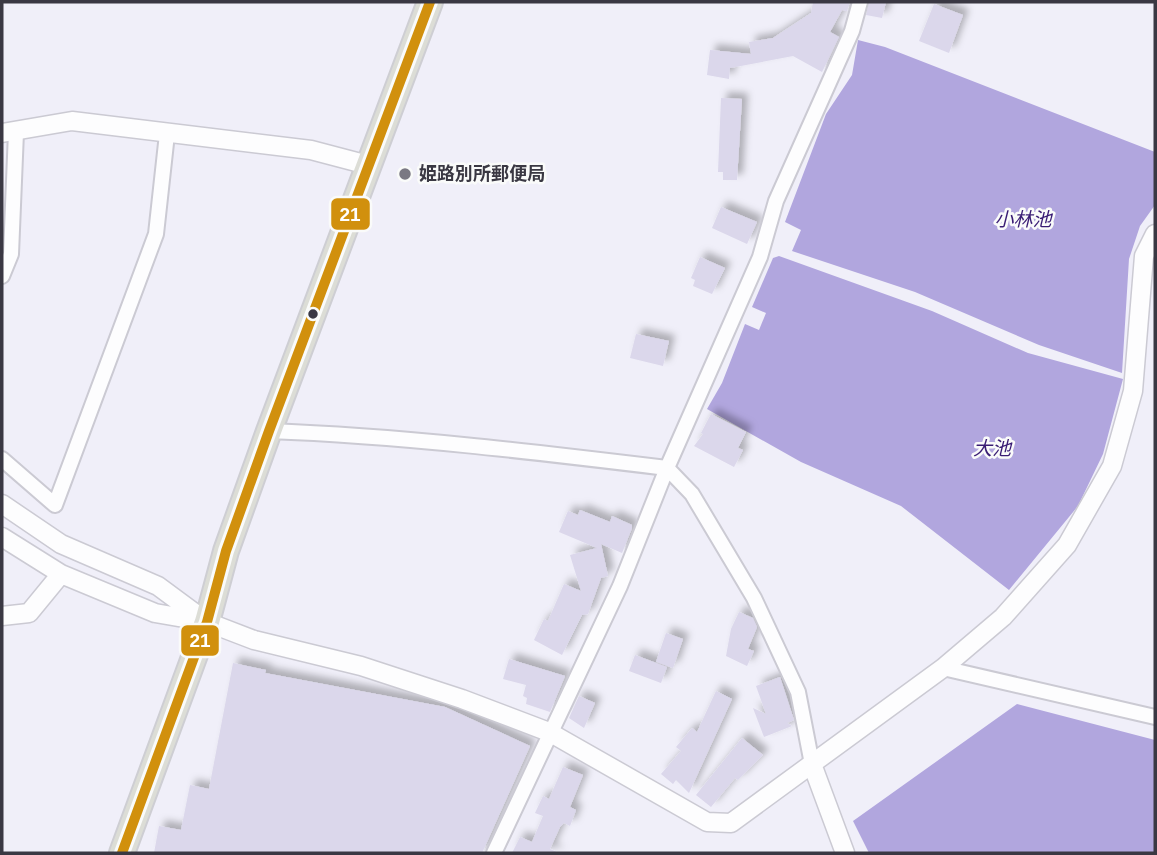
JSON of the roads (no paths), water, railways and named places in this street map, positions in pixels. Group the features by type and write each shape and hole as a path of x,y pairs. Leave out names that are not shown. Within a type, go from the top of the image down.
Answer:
{"highway":[{"path":"122,853 207,622 226,551 269,431 430,2"}],"street":[{"path":"494,853 548,733 620,586 667,468 760,257 776,201 852,31 860,2"},
{"path":"2,276 11,254 9,132 72,121 311,150 368,164"},
{"path":"2,459 55,505 156,234 167,134"},
{"path":"2,537 61,574 155,613 207,622 254,640 360,666 548,733 706,821 731,823 943,668 1003,617 1067,545 1112,466 1133,391 1144,256 1155,234"},
{"path":"269,431 360,434 472,444 667,468 692,494 754,598 799,692 812,764 845,853"},
{"path":"2,504 61,544 158,586 207,622"},
{"path":"2,616 29,613 61,574"},
{"path":"943,668 1155,718"}],"water":[{"name":"小林池","path":"858,40 885,47 1155,152 1155,205 1140,226 1129,259 1122,373 1039,345 915,292 792,251 801,230 785,222 826,114 852,75"},
{"name":"大池","path":"779,256 932,311 1028,353 1123,379 1103,454 1078,506 1009,590 901,506 801,462 707,409 722,383 745,324 759,330 766,313 752,307 773,258"},
{"path":"1017,704 1155,740 1155,853 869,853 853,821"}],"place":[{"name":"姫路別所郵便局","path":"405,174"}]}
